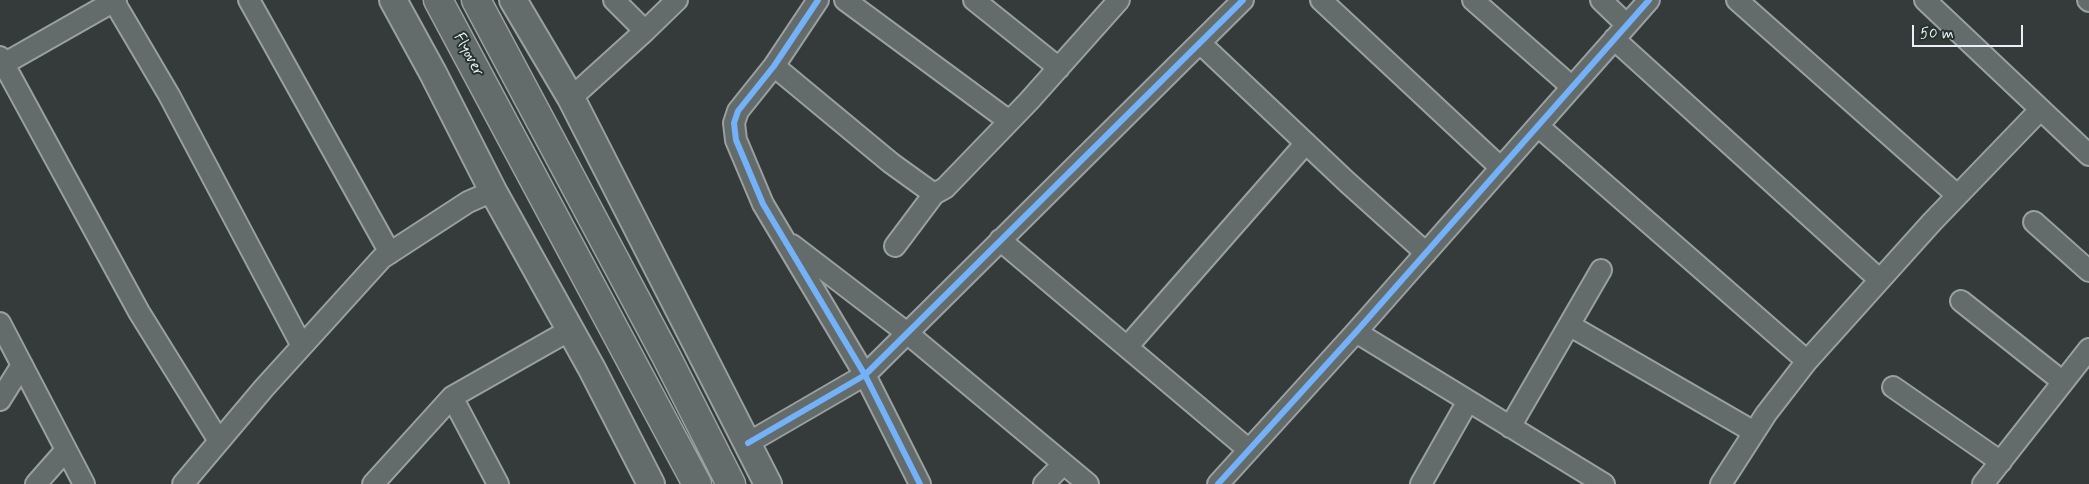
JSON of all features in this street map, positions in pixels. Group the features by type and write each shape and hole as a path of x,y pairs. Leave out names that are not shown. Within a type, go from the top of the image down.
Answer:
{"highway":[{"name":"Flyover","path":"438,0 697,484"},
{"name":"Flyover","path":"476,0 666,356 731,484"}],"main road":[{"path":"393,0 433,73 493,191 570,330 651,484"},
{"path":"513,0 571,98 768,484"}],"street":[{"path":"219,441 139,312 1,63 115,0 169,95 302,346"},
{"path":"249,0 390,253"},
{"path":"614,0 646,30"},
{"path":"571,98 677,0"},
{"path":"818,0 774,66 738,111 734,123 736,140 763,204 864,375 920,484"},
{"path":"845,0 1009,121"},
{"path":"974,0 1059,68"},
{"path":"748,443 864,375 1243,0"},
{"path":"1321,0 1501,168"},
{"path":"1473,0 1572,87"},
{"path":"1601,0 1621,32 1880,280"},
{"path":"1218,484 1356,332 1649,0"},
{"path":"1737,0 1957,195"},
{"path":"1927,0 2040,110 2088,153"},
{"path":"895,246 934,194 945,188 1059,68 1109,3"},
{"path":"1200,43 1426,253"},
{"path":"774,66 891,164 934,194"},
{"path":"1721,484 1754,432 1807,360 1957,195 2040,110"},
{"path":"1538,126 1807,360"},
{"path":"1127,347 1306,143"},
{"path":"183,484 302,346 382,258 468,202 493,191"},
{"path":"2034,222 2089,271"},
{"path":"783,238 907,333 1088,484"},
{"path":"1000,240 1249,450"},
{"path":"1510,427 1601,270"},
{"path":"1961,301 2063,382"},
{"path":"0,323 84,484"},
{"path":"1569,326 1754,432"},
{"path":"373,484 452,397 570,330"},
{"path":"1356,332 1604,484"},
{"path":"1983,484 2089,349"},
{"path":"0,400 22,365"},
{"path":"1893,386 2001,462"},
{"path":"452,397 498,484"},
{"path":"1421,484 1468,401"},
{"path":"36,484 66,450"},
{"path":"1044,484 1063,464"}],"cycle path":[{"path":"818,0 774,66 738,111 734,123 736,140 763,204 865,375 920,484"},
{"path":"748,443 865,375 1243,0"},
{"path":"1218,484 1356,332 1649,0"}]}
